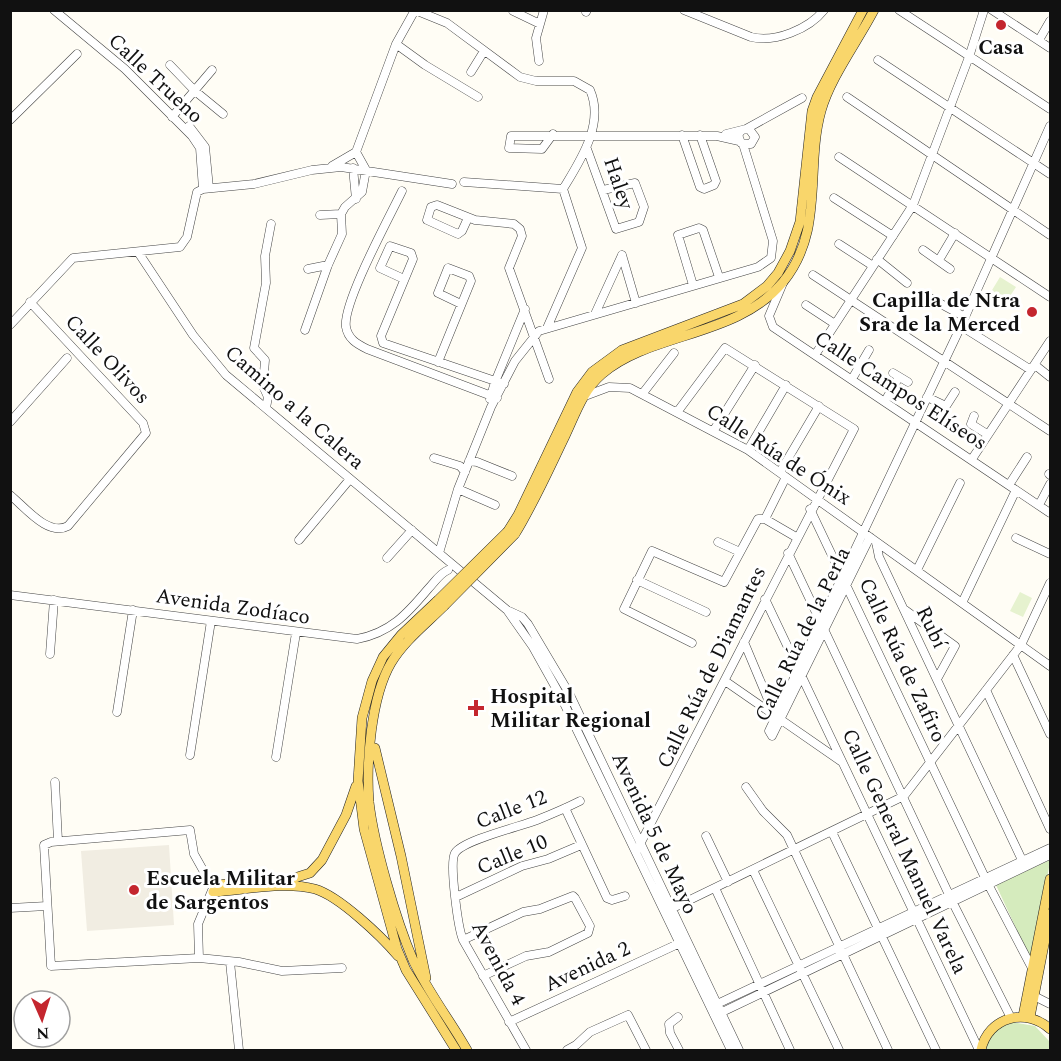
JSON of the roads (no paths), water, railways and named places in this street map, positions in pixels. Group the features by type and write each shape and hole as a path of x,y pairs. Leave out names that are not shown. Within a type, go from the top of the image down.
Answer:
{"main road":[{"path":"512,532 577,392 592,372 622,350 743,304 778,273 790,251 800,222 812,111 863,10"},
{"path":"456,1050 450,1031 403,933 373,825 369,801 373,732 377,700 391,662 440,603 512,532 584,396 596,381 611,368 736,317 759,304 784,281 805,237 813,205 821,111 874,10"},
{"path":"401,960 364,829 358,781 362,718 372,681 383,657 401,634 440,603"},
{"path":"373,732 429,989"},
{"path":"213,888 294,879 314,870 322,860 345,815 358,781"},
{"path":"1045,944 1050,879"},
{"path":"213,888 291,887 318,890 334,899 383,940 401,960 450,1031 467,1050"},
{"path":"1026,1017 1035,972 1045,944 1050,914"},
{"path":"1026,1017 1034,996 1035,972"},
{"path":"980,1050 993,1027 1011,1018 1026,1017 1050,1029"}],"street":[{"name":"Calle Trueno","path":"54,10 125,69 174,115"},
{"name":"Calle Trueno","path":"61,10 128,66 197,141 205,159 206,188"},
{"path":"406,10 407,20"},
{"path":"10,325 73,258 180,247 185,243 197,192 206,188 254,184 325,168 347,159 356,152 396,44 407,20 415,10 447,23 520,77 536,81 574,81 586,86 593,96 591,134 587,149 563,189 582,248 547,328"},
{"path":"539,62 535,43 544,10"},
{"path":"689,11 751,37 762,39 790,33 814,22 824,10"},
{"path":"898,10 1050,109"},
{"path":"814,355 913,205 951,107 984,10"},
{"path":"992,10 1050,48"},
{"path":"1006,20 1011,10"},
{"path":"513,11 540,24"},
{"path":"1039,40 1050,21"},
{"path":"396,44 477,97"},
{"path":"471,72 484,51"},
{"path":"10,120 77,54"},
{"path":"878,60 1050,174"},
{"path":"170,65 195,91 223,114"},
{"path":"174,115 212,70"},
{"path":"848,97 1050,235"},
{"path":"494,396 534,336 547,328 766,263 773,254 773,241 751,166 741,143 744,130 802,98"},
{"path":"553,134 539,149 509,148 511,136 553,134 700,135 717,136 748,145 768,117"},
{"name":"Calle Rúa de la Perla","path":"778,719 798,668 961,326 1050,126"},
{"path":"717,136 751,130 754,139 751,166"},
{"path":"682,135 700,187 704,189 714,185 716,181 700,135"},
{"name":"Haley","path":"587,149 616,229 641,219 644,207 637,185 631,183 603,190"},
{"path":"305,330 327,265 342,234 341,214 345,207 356,200 365,188 366,170 356,152"},
{"path":"839,157 993,257 1050,297"},
{"path":"325,168 352,168 452,184"},
{"path":"352,168 356,200"},
{"path":"464,182 563,189"},
{"path":"402,191 351,301 346,325 349,336 367,349 494,396"},
{"path":"834,198 893,236"},
{"path":"468,218 462,231 458,234 427,220 434,205 468,218 514,224 520,229 522,236 508,268 549,379"},
{"path":"320,215 341,214"},
{"path":"266,408 268,397 263,386 265,360 254,348 266,283 265,256 272,224"},
{"path":"693,285 678,235 699,228 703,230 719,277"},
{"path":"939,260 956,233"},
{"path":"839,244 907,283"},
{"path":"404,279 380,268 390,246 413,255 404,279 381,340 504,384"},
{"path":"923,250 950,268"},
{"name":"Camino a la Calera","path":"138,252 209,357 232,381 439,553 451,568"},
{"path":"595,314 622,255 636,303"},
{"path":"308,268 327,265"},
{"path":"438,362 461,304 470,278 448,268 438,290 440,295 461,304"},
{"path":"813,275 1050,431"},
{"name":"Calle Campos Elíseos","path":"784,281 769,316 770,325 1050,513"},
{"path":"930,298 965,317"},
{"name":"Calle Olivos","path":"10,495 50,528 62,529 68,526 144,438 146,428 30,302"},
{"path":"806,305 835,324"},
{"path":"439,553 458,489 491,407 495,382 525,309"},
{"path":"961,326 1050,377"},
{"path":"972,459 1050,341"},
{"path":"678,411 725,348 819,406 761,519 724,582 652,551 624,609 692,643"},
{"path":"852,380 869,350"},
{"path":"644,393 674,353"},
{"name":"Calle Olivos","path":"10,422 67,358"},
{"path":"714,430 755,365"},
{"path":"885,401 896,375 908,382"},
{"path":"748,450 786,385"},
{"name":"Calle Rúa de Ónix","path":"584,396 616,386 644,393 714,430 748,450 816,497 1050,666"},
{"path":"927,397 946,406 956,392"},
{"name":"Calle Rúa de Diamantes","path":"636,852 642,845 816,497 854,429 819,406"},
{"path":"974,416 971,424 987,434"},
{"path":"962,603 1027,457"},
{"path":"434,458 460,466 465,472"},
{"path":"469,461 512,476"},
{"path":"299,540 350,479"},
{"path":"917,570 960,483"},
{"path":"1039,505 1050,484"},
{"path":"458,489 495,505"},
{"name":"Calle Rúa de Zafiro","path":"810,510 987,881 1035,972"},
{"path":"761,519 796,537"},
{"path":"387,558 412,530"},
{"path":"1016,537 1050,554"},
{"name":"Calle Rúa de la Perla","path":"778,719 802,676 847,584 873,540"},
{"name":"Rubí","path":"873,540 902,608 1022,860"},
{"path":"718,542 740,552"},
{"path":"788,553 951,898 1011,1018"},
{"name":"Avenida Zodíaco","path":"10,595 345,639 369,637 393,626 451,568"},
{"name":"Avenida 5 de Mayo","path":"451,568 507,610 549,666 642,845 653,879 680,944 695,965"},
{"path":"637,580 706,612"},
{"path":"671,909 904,796 1021,645 1047,597 1050,583"},
{"name":"Calle General Manuel Varela","path":"765,599 980,1050"},
{"path":"50,654 54,600"},
{"path":"902,608 955,646 937,679"},
{"path":"117,712 133,610"},
{"path":"190,755 211,621"},
{"path":"276,757 296,633"},
{"path":"744,642 778,719"},
{"path":"1013,655 1050,734"},
{"name":"Avenida 5 de Mayo","path":"549,666 636,852 671,909 714,1006 738,1050"},
{"path":"725,681 843,763"},
{"path":"986,690 1050,829"},
{"path":"55,782 58,841"},
{"path":"747,787 763,811 783,830 794,850 888,1050"},
{"name":"Calle 12","path":"455,853 507,828 536,820 580,801"},
{"path":"565,808 607,898 612,900 625,896"},
{"path":"199,958 198,924 213,888 194,854 193,833 189,830 47,842 43,847 51,966 199,958 282,970 342,968"},
{"path":"832,832 936,1050"},
{"path":"706,836 728,882"},
{"name":"Calle 10","path":"456,897 522,866 548,859 581,845"},
{"path":"987,881 1022,860 1050,848"},
{"name":"Avenida 4","path":"455,853 457,922 463,940 526,1050"},
{"path":"714,1006 762,988 987,881 1050,855"},
{"path":"753,870 839,1050"},
{"path":"715,888 790,1050"},
{"path":"463,940 523,912 540,909 573,896 591,930 549,952 526,956 483,976"},
{"path":"10,908 46,906"},
{"name":"Avenida 2","path":"509,1022 680,944"},
{"path":"230,962 239,1050"},
{"path":"718,1014 762,988"},
{"path":"1034,996 1050,1004"},
{"name":"Avenida 5 de Mayo","path":"718,1014 731,1050"},
{"path":"567,1050 576,1046 590,1032 628,1015 646,1049"},
{"path":"678,1017 669,1024 669,1029 679,1050"}],"place":[{"name":"Casa","path":"1001,25"},
{"name":"Capilla de Ntra Sra de la Merced","path":"1032,312"},
{"name":"Hospital Militar Regional","path":"476,708"},
{"name":"Escuela Militar de Sargentos","path":"134,890"}]}
